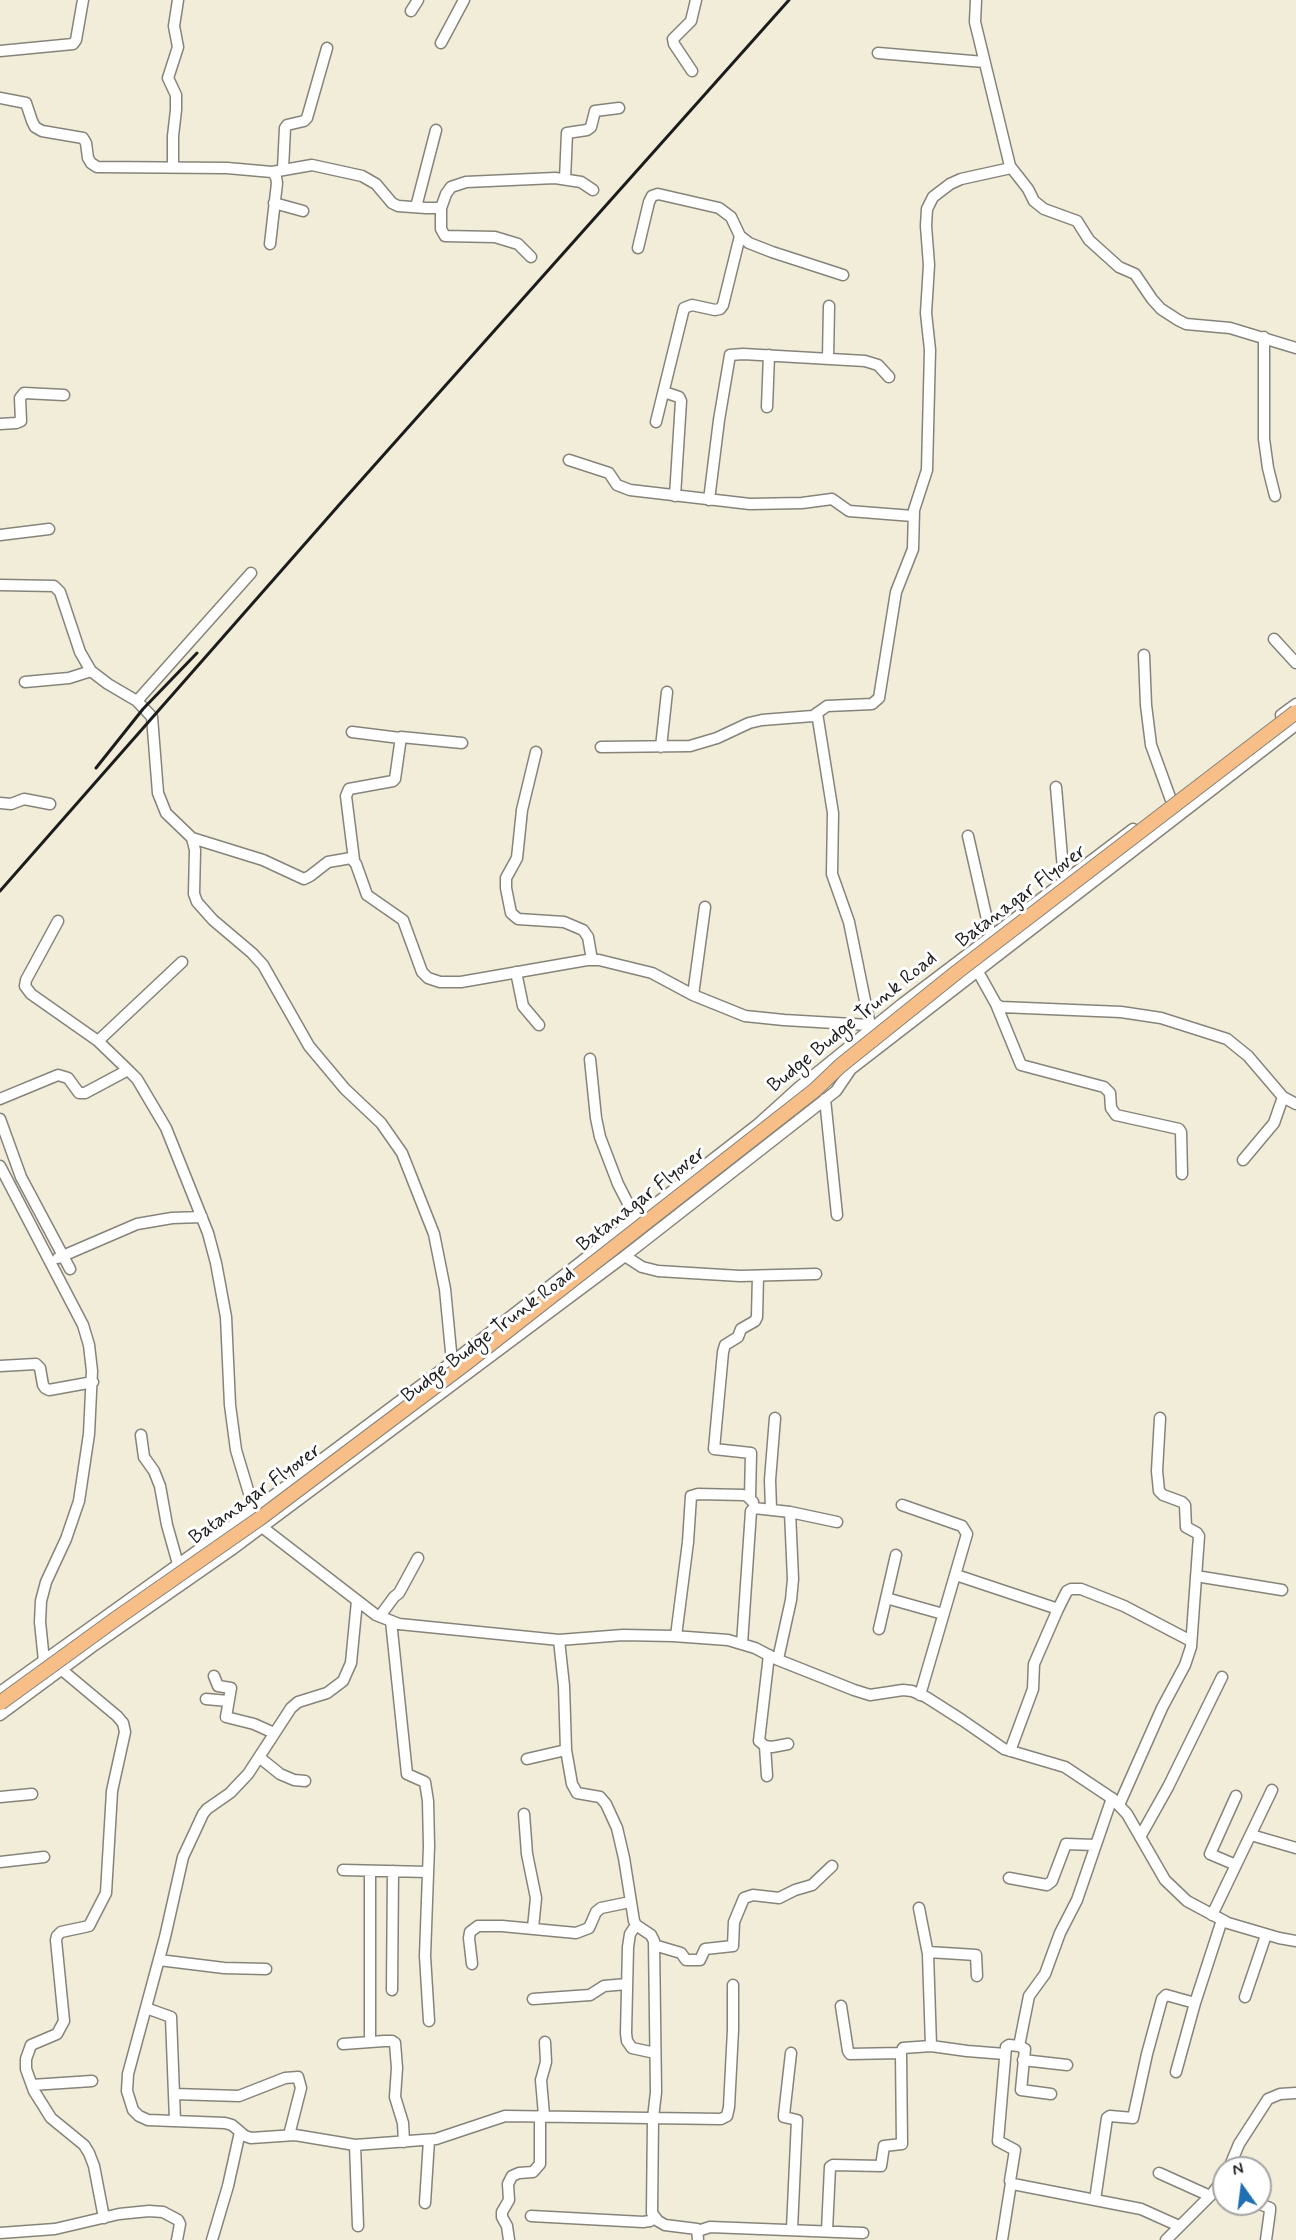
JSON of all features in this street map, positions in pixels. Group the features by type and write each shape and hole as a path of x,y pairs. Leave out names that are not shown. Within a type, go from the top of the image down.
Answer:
{"main road":[{"name":"Batanagar Flyover","path":"0,1703 259,1519 465,1364 815,1090 840,1066 957,972 1296,712"}],"street":[{"path":"0,51 73,44 76,40 83,0"},
{"path":"173,168 176,94 168,78 178,47 174,26 178,0"},
{"path":"411,11 418,0"},
{"path":"441,43 464,0"},
{"path":"692,71 673,39 691,21 696,0"},
{"path":"976,0 975,22 1011,168 1039,206 1077,220 1089,240 1119,267 1135,274 1161,309 1178,320 1186,324 1230,328 1296,348"},
{"path":"270,244 276,177 285,128 287,125 307,118 327,48"},
{"path":"878,53 984,62"},
{"path":"0,98 26,103 32,121 42,131 83,138 88,158 91,164 97,167 277,170 312,165 362,176 376,184 398,206 441,208"},
{"path":"565,179 567,133 587,130 591,127 595,111 619,108"},
{"path":"416,207 436,130"},
{"path":"601,747 661,747 701,743 762,720 806,717 818,713 827,706 872,704 879,698 896,592 913,549 913,516 927,470 930,350 926,313 929,265 927,209 933,198 950,184 961,179 1011,168"},
{"path":"531,257 518,244 495,237 445,236 441,229 441,208 451,187 466,182 565,179 580,182 593,190"},
{"path":"638,248 649,202 652,196 658,194 719,208 731,217 740,236 749,243 843,275"},
{"path":"274,203 303,211"},
{"path":"656,422 684,308 692,305 720,309 723,305 740,236"},
{"path":"828,358 830,306"},
{"path":"1264,337 1264,439 1275,495"},
{"path":"709,500 729,358 733,354 871,362 884,369 889,377"},
{"path":"767,407 769,355"},
{"path":"664,392 679,397 681,401 675,496"},
{"path":"0,423 21,421 20,398 24,393 64,395"},
{"path":"569,460 609,473 621,488 709,500 772,504 802,504 832,499 849,511 913,516"},
{"path":"0,535 49,529"},
{"path":"137,700 251,573"},
{"path":"0,585 54,586 60,592 80,652 92,671 108,684 137,700 152,717 154,756 161,804 171,820 192,838 263,860 304,879 328,862 347,857 354,860"},
{"path":"1274,639 1296,663"},
{"path":"1144,655 1146,705 1151,745 1171,800"},
{"path":"25,682 69,678 92,671"},
{"path":"661,747 667,692"},
{"name":"Budge Budge Trunk Road","path":"0,1692 254,1510 452,1362 757,1125 870,1028 1296,704"},
{"path":"818,713 833,813 832,874 849,922 870,1028 881,1045"},
{"name":"Budge Budge Trunk Road","path":"0,1715 262,1527 626,1256 836,1091 851,1069 881,1045 1296,725"},
{"path":"352,732 462,743"},
{"path":"400,738 393,782 349,789 346,792 354,860 367,895 403,920 417,964 428,978 440,982 461,982 592,960 622,965 652,974 693,995 745,1016 870,1028"},
{"path":"536,752 522,810 517,858 506,878 511,913 518,919 564,922 583,930 588,937 592,960"},
{"path":"1056,787 1064,881"},
{"path":"0,803 11,804 24,799 50,804"},
{"path":"968,836 991,937"},
{"path":"192,838 195,850 194,894 197,902 213,920 263,965 309,1046 339,1082 381,1123 402,1153 434,1234 445,1289 452,1362"},
{"path":"693,995 705,907"},
{"path":"58,921 26,980 25,986 31,994 98,1041 137,1079 166,1128 202,1217 216,1263 226,1317 236,1450 254,1510 262,1527 357,1601 380,1616 399,1624 450,1631 559,1640 623,1635 728,1640 838,1685 870,1695 903,1690 920,1695 996,1744 1010,1751 1065,1767 1116,1801 1128,1814 1157,1869 1174,1890 1187,1901 1217,1917 1266,1935 1296,1941"},
{"path":"98,1041 182,962"},
{"path":"977,970 996,1004 1021,1065 1104,1087 1110,1093 1111,1108 1116,1115 1179,1129 1182,1174"},
{"path":"516,972 523,1006 539,1025"},
{"path":"996,1004 1000,1007 1121,1012 1151,1017 1227,1039 1248,1056 1283,1097 1296,1104"},
{"path":"590,1059 600,1137 618,1184 636,1219"},
{"path":"0,1099 58,1076 68,1078 75,1090 85,1093 128,1070"},
{"path":"1243,1160 1271,1128 1283,1097"},
{"path":"825,1099 837,1215"},
{"path":"0,1119 21,1177 69,1269"},
{"path":"0,1166 3,1181 50,1262 87,1335 93,1383 89,1434 79,1501 66,1539 46,1582 41,1601 40,1622 49,1657"},
{"path":"50,1262 137,1224 172,1218 202,1217"},
{"path":"626,1256 642,1268 658,1271 758,1276 816,1274"},
{"path":"742,1644 753,1503 751,1453 714,1449 723,1352 725,1345 757,1317 758,1276"},
{"path":"0,1366 36,1364 45,1388 49,1390 93,1383"},
{"path":"771,1509 770,1480 775,1418"},
{"path":"1019,2046 1029,1996 1045,1974 1060,1933 1077,1900 1095,1845 1185,1665 1191,1641 1199,1536 1186,1527 1185,1505 1163,1495 1158,1487 1157,1455 1160,1418"},
{"path":"141,1436 144,1457 154,1471 160,1486 167,1525 178,1564"},
{"path":"676,1636 688,1542 691,1496 698,1494 743,1495 753,1503 771,1509 837,1522"},
{"path":"903,1505 962,1526 966,1530 967,1537 920,1695"},
{"path":"788,1744 765,1746 759,1741 759,1736 774,1657 791,1600 793,1579 790,1512"},
{"path":"879,1629 896,1555"},
{"path":"380,1616 388,1603 399,1593 418,1558"},
{"path":"956,1575 1058,1609"},
{"path":"1196,1576 1282,1590"},
{"path":"1010,1751 1033,1689 1034,1664 1067,1591 1075,1588 1124,1606 1191,1641"},
{"path":"886,1598 943,1614"},
{"path":"357,1601 351,1663 343,1681 327,1694 303,1700 294,1705 237,1786 203,1814 180,1867 159,1960 128,2074 127,2091 133,2110 148,2120 225,2122 252,2138 308,2136 355,2145 429,2140 505,2116 721,2119 727,2116 733,2030 733,1985"},
{"path":"391,1621 407,1774 423,1780 426,1785 428,1872 425,1956 429,2021"},
{"path":"559,1640 564,1686 566,1750 574,1789 581,1795 602,1799 613,1817 627,1872 632,1916 636,1925 651,1935 654,1945 656,2053 653,2118 652,2208 654,2217 665,2225 694,2229 698,2235 710,2227 863,2233"},
{"path":"64,1669 117,1716 123,1723 125,1732 110,1808 106,1893 89,1926 61,1932 57,1936 64,2021 57,2034 31,2045 28,2049 26,2069 32,2085 51,2118 84,2145 89,2153 94,2166 104,2218"},
{"path":"214,1676 218,1686 231,1688 226,1717 254,1724 274,1733"},
{"path":"1140,1837 1173,1777 1222,1677"},
{"path":"206,1700 228,1701"},
{"path":"765,1746 767,1776"},
{"path":"527,1759 566,1750"},
{"path":"259,1757 280,1774 298,1783"},
{"path":"1176,2072 1217,1917 1236,1865 1272,1790"},
{"path":"0,1797 32,1794"},
{"path":"1236,1796 1210,1854 1236,1865"},
{"path":"524,1814 526,1845 536,1898 533,1928"},
{"path":"1251,1836 1296,1848"},
{"path":"1009,1878 1047,1885 1052,1881 1066,1844 1095,1845"},
{"path":"0,1862 44,1857"},
{"path":"654,1945 681,1953 686,1960 700,1960 705,1949 733,1946 734,1923 744,1898 753,1895 779,1898 812,1885 832,1866"},
{"path":"343,1870 428,1872"},
{"path":"370,1870 370,2042"},
{"path":"392,1990 393,1871"},
{"path":"472,1964 469,1938 473,1928 488,1925 576,1933 589,1928 596,1912 601,1908 630,1902"},
{"path":"919,1908 928,1952 931,2046"},
{"path":"636,1925 629,1938 627,2041 632,2048 656,2053"},
{"path":"1245,1997 1266,1935"},
{"path":"928,1952 976,1955 977,1976"},
{"path":"159,1960 224,1968 267,1969"},
{"path":"533,1999 590,1995 604,1986 627,1984"},
{"path":"1095,2200 1107,2118 1110,2116 1133,2118 1163,1996 1194,2003"},
{"path":"841,2006 848,2053 901,2053"},
{"path":"146,2008 171,2017 175,2120"},
{"path":"343,2044 392,2041 395,2043 397,2068 395,2097 403,2123 404,2142"},
{"path":"508,2240 507,2226 502,2217 502,2212 509,2200 507,2184 512,2176 533,2172 540,2164 541,2080 546,2062 545,2042"},
{"path":"1002,2240 1015,2150 997,2138 1006,2045 1024,2048 1022,2090 1051,2094"},
{"path":"827,2231 830,2167 833,2165 881,2166 884,2146 902,2144 901,2053 903,2048 931,2046 1005,2054"},
{"path":"790,2053 784,2116 797,2120 792,2229"},
{"path":"1023,2060 1067,2065"},
{"path":"174,2094 239,2096 285,2078 298,2077 301,2088 289,2135"},
{"path":"32,2085 92,2081"},
{"path":"1234,2156 1239,2144 1268,2099 1280,2094 1296,2093"},
{"path":"212,2240 228,2186 240,2132"},
{"path":"425,2203 429,2140"},
{"path":"355,2145 358,2226"},
{"path":"1159,2173 1210,2196 1166,2240"},
{"path":"1011,2183 1141,2209 1179,2226"},
{"path":"0,2233 34,2235 135,2212 162,2212 178,2220 180,2224 177,2240"},
{"path":"531,2216 643,2222 650,2221 654,2217"},
{"path":"1266,2240 1269,2216"}],"railway":[{"path":"0,891 339,505 789,0"},
{"path":"96,768 143,709 197,653"}]}
